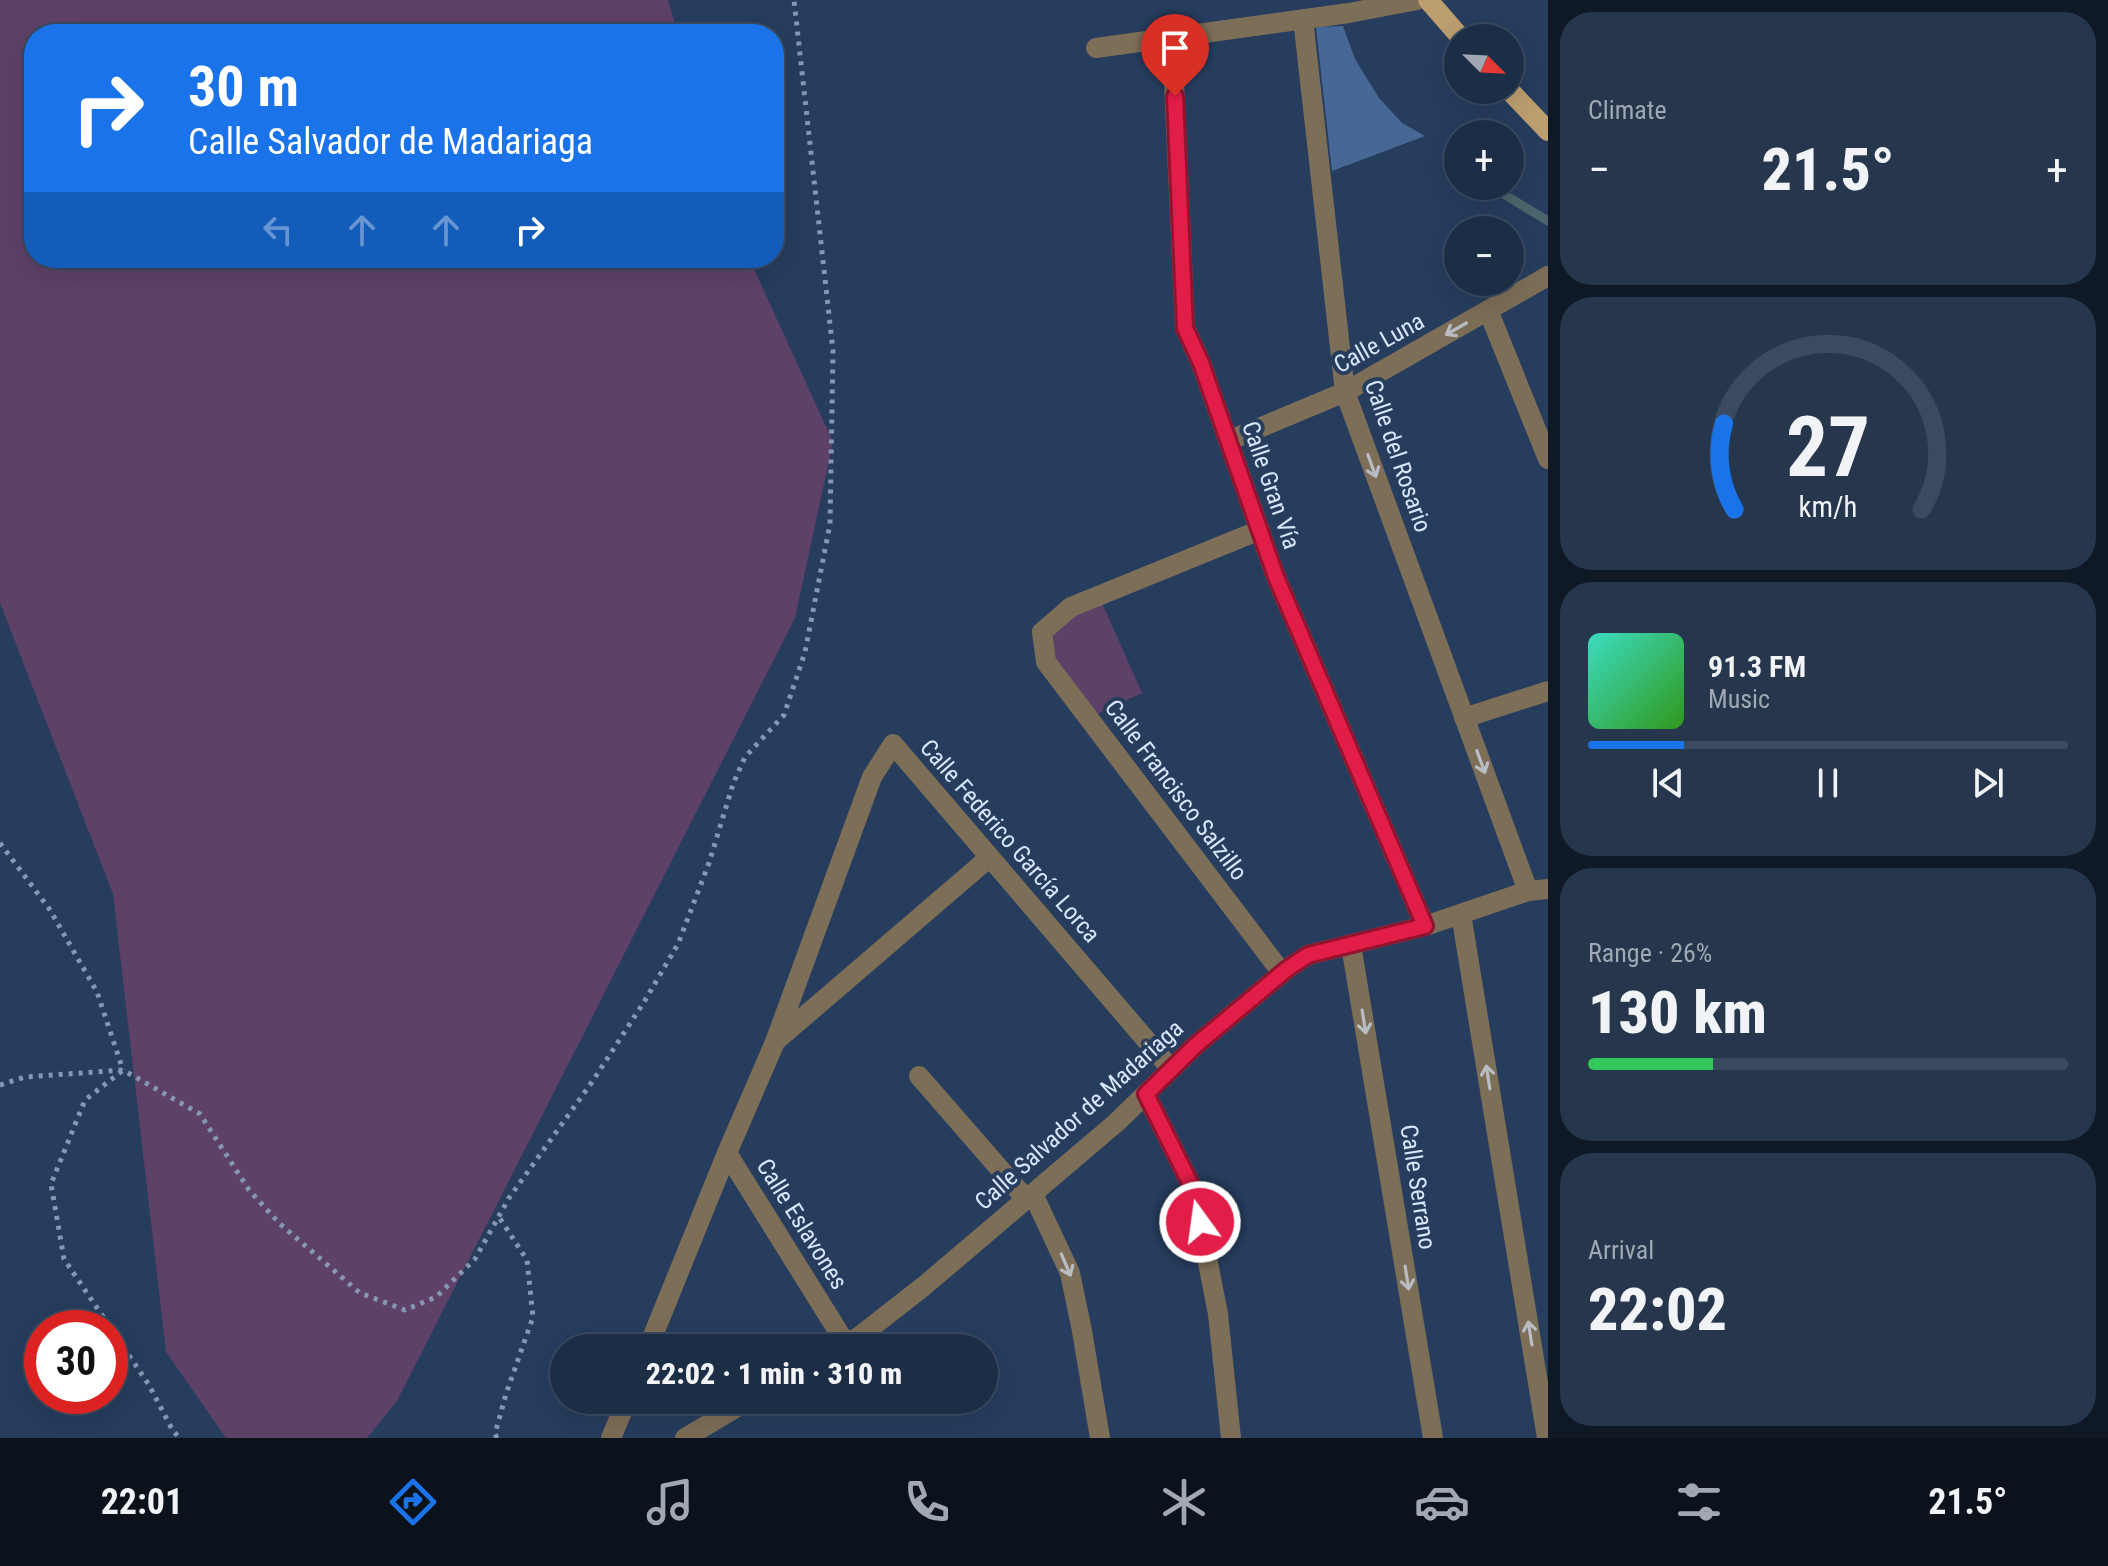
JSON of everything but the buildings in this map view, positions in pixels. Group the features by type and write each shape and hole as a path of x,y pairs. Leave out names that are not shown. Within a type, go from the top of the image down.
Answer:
{"main road":[{"path":"1428,0 1449,24"},
{"path":"1522,104 1548,131"}],"street":[{"path":"1096,48 1417,0"},
{"name":"Calle del Rosario","path":"1303,19 1345,392 1464,718 1538,890"},
{"name":"Calle Gran Vía","path":"1172,37 1185,328 1201,363 1276,577 1425,926"},
{"name":"Calle Luna","path":"1228,441 1345,392 1548,276"},
{"path":"1488,310 1548,459"},
{"name":"Calle Francisco Salzillo","path":"1260,530 1071,607 1042,632 1046,662 1282,973"},
{"path":"1464,718 1548,691"},
{"name":"Calle Federico García Lorca","path":"775,1042 872,777 893,744 1171,1069"},
{"path":"775,1042 990,857"},
{"name":"Calle Salvador de Madariaga","path":"863,1334 1030,1197 1117,1122 1196,1045 1308,955 1425,926 1538,890"},
{"path":"1461,914 1547,1438"},
{"name":"Calle Serrano","path":"1351,945 1433,1438"},
{"name":"Calle Eslavones","path":"775,1042 727,1153 835,1334"},
{"path":"919,1076 1030,1197 1070,1273 1100,1438"},
{"path":"1146,1094 1194,1191 1218,1314 1231,1438"},
{"path":"654,1334 727,1153"},
{"path":"611,1438 621,1414"},
{"path":"685,1438 725,1414"}],"path":[{"path":"0,1085 25,1077 123,1070 200,1114 249,1190 279,1223 360,1293 405,1310 436,1297 475,1259 509,1198 592,1082 678,944 745,757 784,715 805,652 830,524 833,351 794,0"},
{"path":"0,843 50,910 97,992 123,1070"},
{"path":"123,1070 85,1100 51,1184 64,1259 149,1385 173,1431 180,1438"},
{"path":"497,1438 495,1434 506,1394 533,1317 527,1260 499,1217"}],"shaded area":[{"path":"0,0 668,0 675,24 24,24 24,268 754,268 833,442 795,618 397,1401 367,1438 226,1438 166,1352 113,894 0,603"},
{"path":"1099,596 1142,693 1095,715 1046,662 1042,633"}],"waterway":[{"path":"1513,200 1548,221"}],"route":[{"path":"1175,96 1185,328 1201,363 1276,577 1425,926 1308,955 1196,1045 1146,1094 1194,1191 1200,1222"}]}
